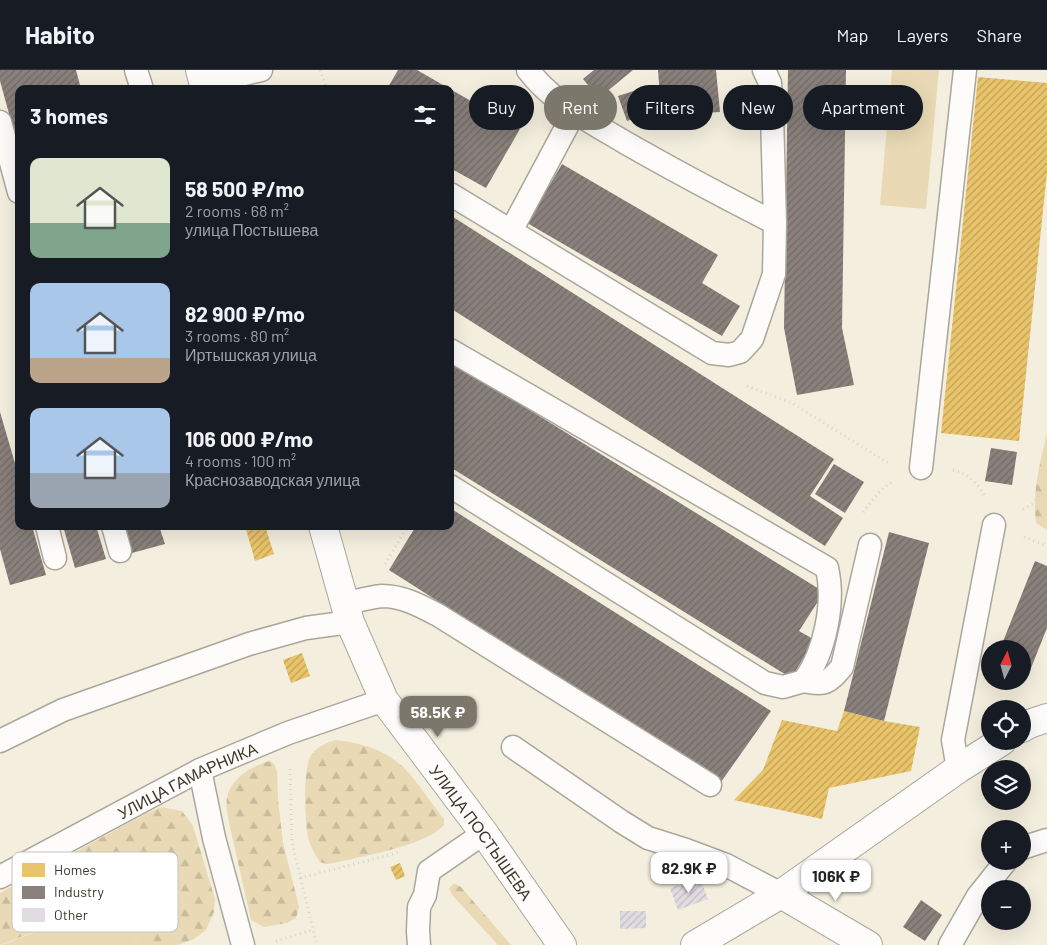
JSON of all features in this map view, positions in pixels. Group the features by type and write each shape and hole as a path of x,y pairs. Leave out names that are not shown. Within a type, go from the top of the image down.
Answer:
{"street":[{"name":"УЛИЦА ПОСТЫШЕВА","path":"323,530 347,613 384,700 484,834 562,945"},
{"path":"1031,723 1047,718"},
{"path":"695,945 781,894 988,750"},
{"path":"781,894 868,945"}],"lane":[{"path":"136,70 141,85"},
{"path":"203,81 261,70"},
{"path":"528,70 544,88"},
{"path":"454,196 712,353 729,355 740,352 752,340 774,274 775,223 770,83 764,70"},
{"path":"921,468 965,70"},
{"path":"0,122 15,177"},
{"path":"511,231 565,130"},
{"path":"603,130 679,174 775,223"},
{"path":"454,352 827,568 830,580 831,602 818,657 804,681"},
{"path":"454,489 765,683 783,687 804,681 818,684 830,681 842,667 870,545"},
{"path":"958,769 953,740 994,525"},
{"path":"48,530 55,558"},
{"path":"114,530 120,551"},
{"path":"0,740 63,710 248,644 306,628 347,613 382,596 402,598 438,614 710,785"},
{"name":"УЛИЦА ГАМАРНИКА","path":"47,852 200,770 288,733 384,700"},
{"path":"513,747 648,838 726,865 781,894"},
{"path":"200,770 237,943"},
{"path":"419,945 419,907 425,895 429,871 484,834"},
{"path":"1031,845 1047,840"},
{"path":"950,945 978,896 999,870"},
{"name":"УЛИЦА ГАМАРНИКА","path":"0,877 12,871"}],"path":[{"path":"320,70 326,85"},
{"path":"712,353 742,384 792,403 890,464"},
{"path":"382,596 382,573 385,563 406,530"},
{"path":"288,733 292,843 318,945"},
{"path":"120,813 131,840 144,852"},
{"path":"300,878 408,850"},
{"path":"281,940 314,930"},
{"path":"177,932 182,945"}],"green space":[{"path":"892,70 939,70 926,209 880,205 887,130 923,130 923,85 891,85"},
{"path":"1047,433 1047,530 1036,523 1035,500 1037,478"},
{"path":"335,740 364,745 383,753 399,763 444,819 444,825 423,839 393,849 334,863 326,864 320,862 311,847 308,837 305,807 307,770 314,751"},
{"path":"270,761 274,764 277,771 283,843 299,907 296,918 287,923 264,927 251,920 228,818 227,801 228,794 236,780 252,768"},
{"path":"161,807 182,811 193,826 215,899 214,912 206,930 194,939 178,945 138,945 133,932 178,932 178,852 75,852"},
{"path":"454,883 461,887 511,945 498,945 453,896 449,889"},
{"path":"12,886 12,932 34,932 0,945 0,893"},
{"path":"35,932 133,932 138,945 2,945"}],"building: Homes":[{"path":"978,77 1047,83 1047,172 1019,441 941,433"},
{"path":"246,530 266,530 274,554 255,561"},
{"path":"302,653 310,676 291,683 283,660"},
{"path":"844,711 884,721 920,727 911,771 829,788 822,819 734,800 763,770 782,720 837,731"},
{"path":"400,863 405,876 396,880 390,867"}],"building: Industry":[{"path":"0,70 76,70 80,85 15,85 15,135 0,81"},
{"path":"398,70 417,70 443,85 389,85"},
{"path":"594,70 633,70 615,85 588,85 583,79"},
{"path":"658,70 716,70 720,112 713,112 713,85 659,85"},
{"path":"788,70 846,70 846,85 803,85 803,130 845,130 842,328 854,385 797,395 784,328 787,130 793,130 793,85 788,85"},
{"path":"454,91 469,100 469,130 519,130 486,188 454,170"},
{"path":"627,93 627,121 618,96"},
{"path":"562,164 718,255 702,283 740,306 722,336 527,223"},
{"path":"454,218 834,459 810,496 843,518 825,546 454,311"},
{"path":"454,363 824,592 799,631 815,640 791,678 454,469"},
{"path":"0,412 15,463 15,530 33,530 46,575 10,585 0,549"},
{"path":"991,448 1017,452 1012,485 985,481"},
{"path":"834,464 864,482 845,513 815,494"},
{"path":"454,511 771,711 721,782 389,570 414,530 454,530"},
{"path":"64,530 97,530 106,559 75,568"},
{"path":"125,530 160,530 165,544 132,553"},
{"path":"889,532 929,543 884,721 844,711"},
{"path":"1035,561 1047,566 1047,628 1031,668 1031,640 1004,640"},
{"path":"921,900 942,915 925,941 903,927"}],"building: Other":[{"path":"700,878 708,899 678,910 670,888"},
{"path":"620,911 646,911 646,928 620,929"}]}
